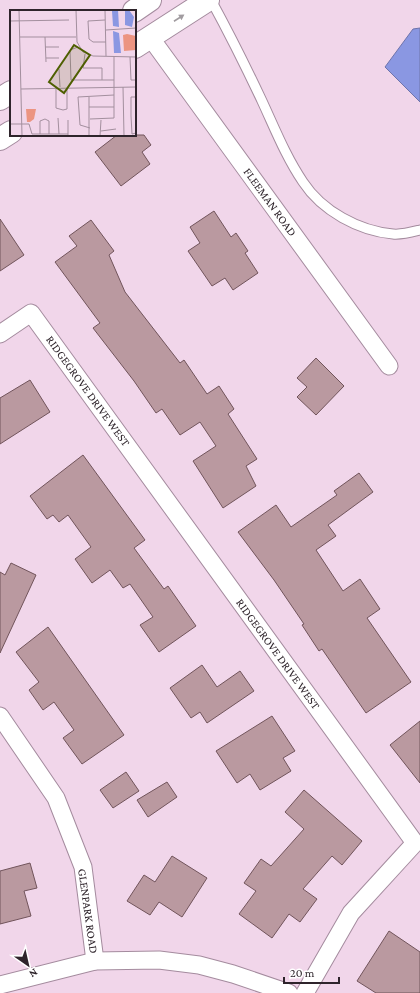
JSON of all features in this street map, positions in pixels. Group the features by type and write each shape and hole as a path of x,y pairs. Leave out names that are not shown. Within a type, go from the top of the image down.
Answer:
{"main road":[{"path":"135,10 150,0"},
{"path":"143,42 208,0"},
{"path":"0,139 10,133"}],"street":[{"name":"FLEEMAN ROAD","path":"143,42 389,366"},
{"name":"RIDGEGROVE DRIVE WEST","path":"0,334 31,313 415,843 351,913 305,993"},
{"name":"GLENPARK ROAD","path":"0,716 56,798 83,866 95,961"},
{"path":"0,985 95,961 159,960 199,966 233,974 289,993"}],"lane":[{"path":"211,0 241,56 282,147 304,184 317,199 336,214 354,224 376,231 394,235 420,230"}],"water":[{"path":"420,28 420,102 385,67 413,29"}],"building":[{"path":"144,135 151,145 142,152 150,164 121,186 95,152 116,136"},
{"path":"214,211 231,237 236,233 248,251 245,253 258,273 233,290 225,278 212,286 188,251 200,243 190,227"},
{"path":"0,219 24,255 0,271"},
{"path":"91,220 114,251 109,255 125,292 180,363 184,360 207,394 219,386 234,409 228,414 257,459 246,466 256,486 223,508 193,461 216,446 200,422 180,435 162,409 156,413 134,381 93,328 100,323 55,262 77,246 69,236"},
{"path":"316,358 344,386 316,415 297,397 307,387 297,378"},
{"path":"30,380 50,412 0,444 0,398"},
{"path":"83,455 145,540 134,548 164,589 168,586 196,626 159,652 140,625 153,617 130,584 123,588 110,570 92,583 75,559 91,547 68,515 59,522 53,515 47,519 30,496"},
{"path":"359,473 373,492 328,525 336,536 316,550 343,591 360,579 380,609 367,618 411,682 366,713 322,649 319,651 302,625 304,624 274,580 238,532 276,505 291,527 337,495 334,491"},
{"path":"11,563 36,575 0,653 0,572 5,575"},
{"path":"48,627 124,735 82,764 63,738 74,730 54,702 43,710 29,690 39,682 16,652"},
{"path":"202,665 217,687 240,671 254,691 207,723 200,712 191,718 170,688"},
{"path":"272,716 295,751 283,758 291,771 260,790 250,774 237,783 216,751"},
{"path":"420,721 420,783 390,745"},
{"path":"126,772 139,791 113,808 100,790"},
{"path":"167,782 177,797 148,817 137,800"},
{"path":"304,790 362,841 342,865 332,856 303,889 317,899 300,922 289,914 272,938 239,914 256,891 244,883 261,859 271,866 304,829 285,812"},
{"path":"172,856 207,878 182,917 159,902 150,915 127,901 144,875 155,882"},
{"path":"30,863 37,888 24,891 31,916 0,924 0,871"},
{"path":"389,931 420,952 420,993 376,993 357,981"}]}
